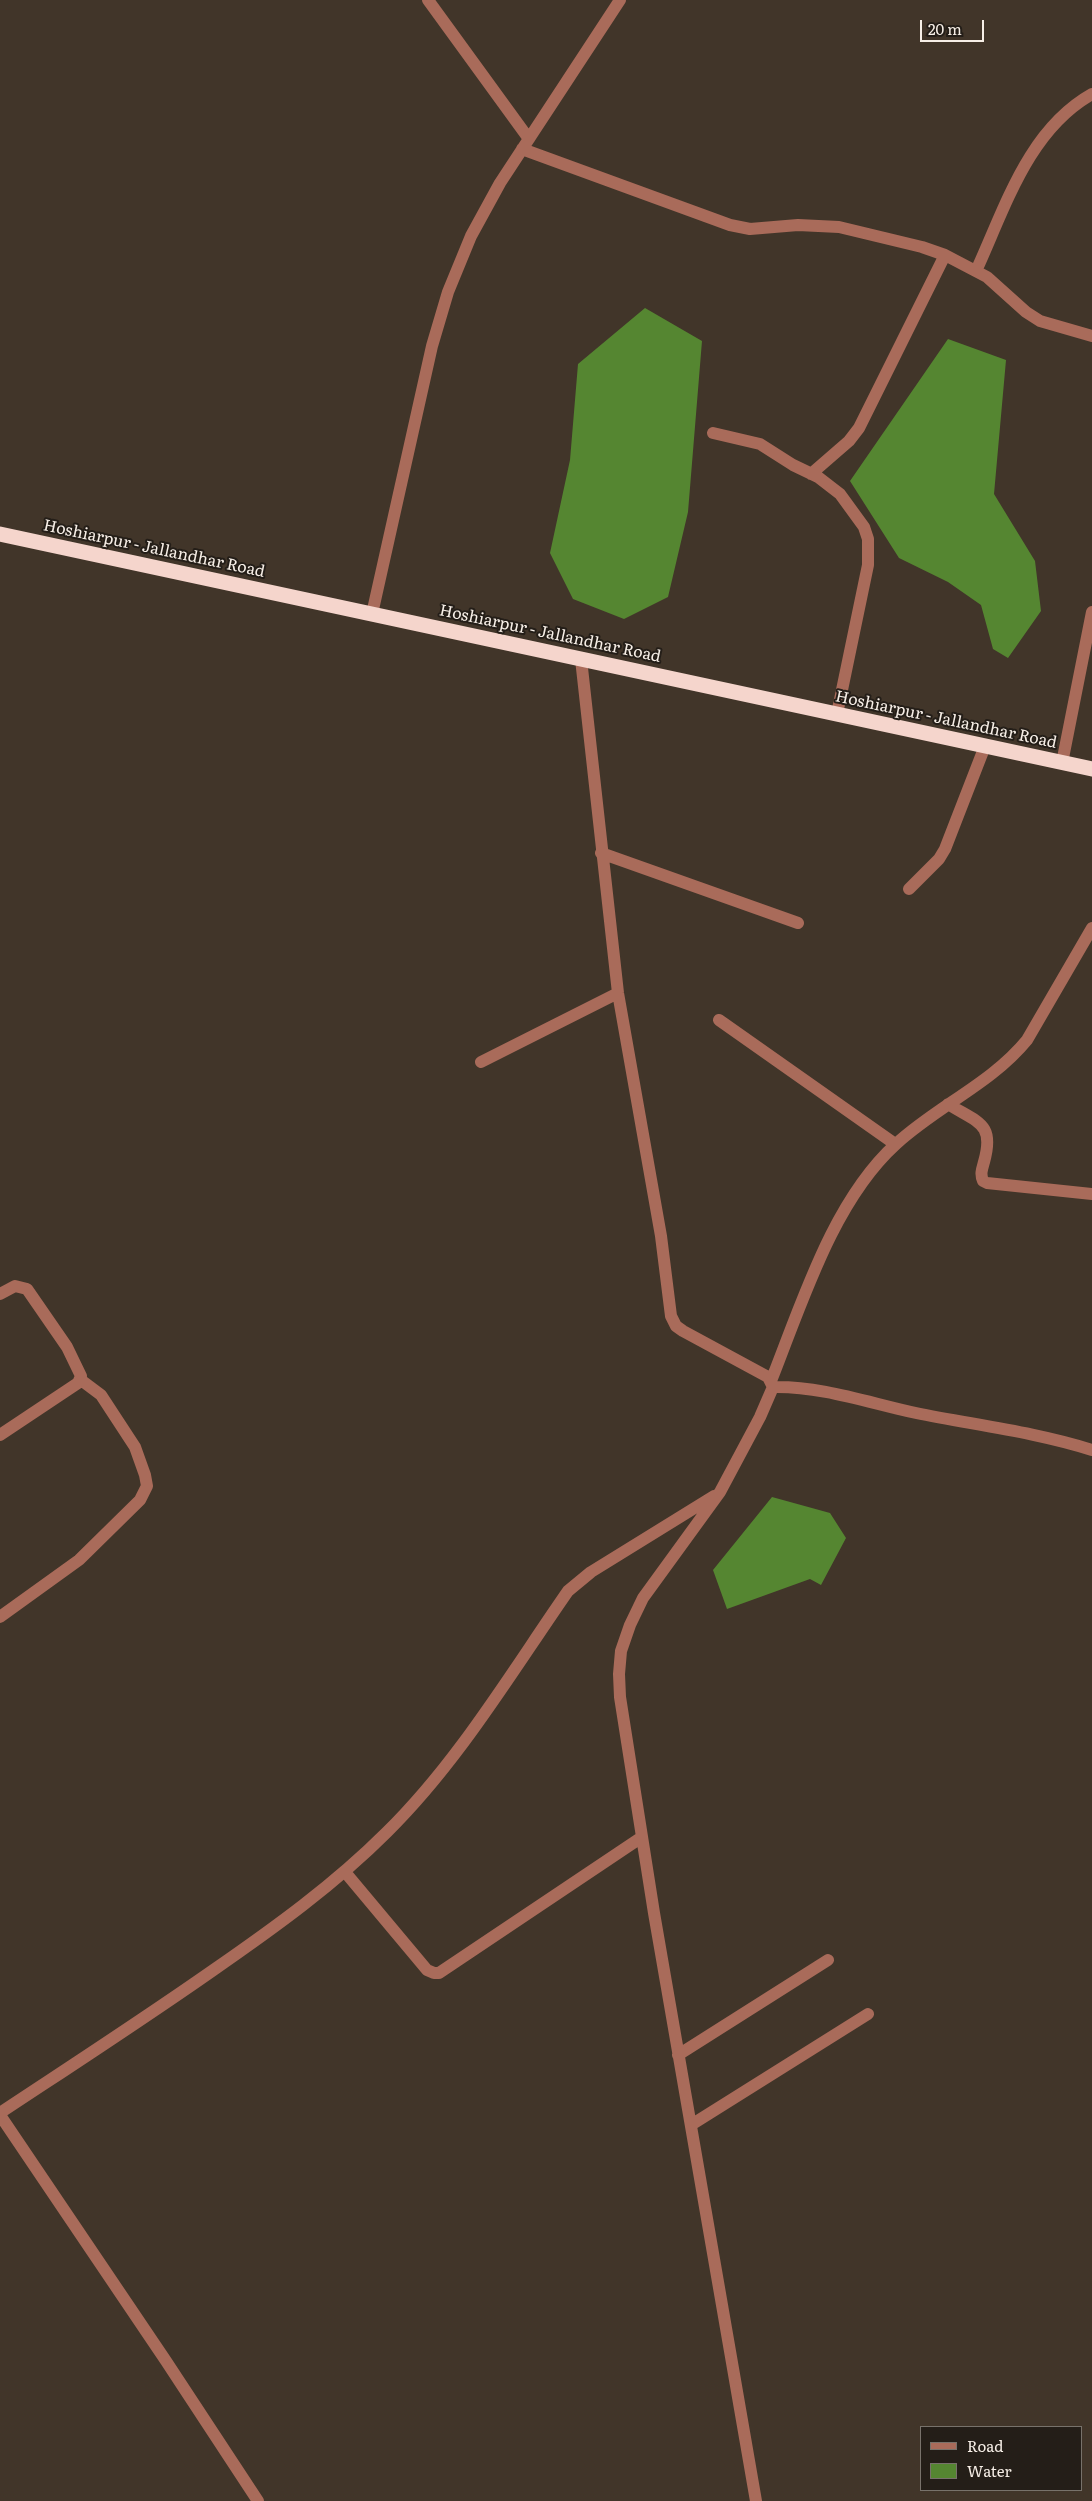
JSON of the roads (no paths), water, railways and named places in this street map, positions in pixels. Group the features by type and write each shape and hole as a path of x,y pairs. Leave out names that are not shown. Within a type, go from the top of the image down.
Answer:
{"highway":[{"name":"Hoshiarpur - Jallandhar Road","path":"0,534 1092,769"}],"street":[{"path":"428,0 526,144 730,225 750,229 798,225 839,228 866,232 945,255 976,271 1007,294 1026,312 1040,321 1092,336"},
{"path":"372,614 430,355 448,292 471,236 500,183 620,0"},
{"path":"976,271 1033,152 1045,134 1062,116 1092,94"},
{"path":"811,474 849,441 859,428 945,255"},
{"path":"713,433 760,444 792,465 830,485 856,514 868,539 868,565 837,714"},
{"path":"1062,763 1092,612"},
{"path":"582,659 618,993 661,1236 671,1316 676,1326 759,1372 772,1384 801,1387 916,1413 1058,1441 1092,1450"},
{"path":"909,889 939,859 945,849 985,746"},
{"path":"602,853 798,923"},
{"path":"756,2501 642,1837 620,1697 618,1674 621,1651 630,1625 644,1598 720,1492 760,1417 843,1210 856,1189 895,1144 1005,1064 1027,1040 1092,928"},
{"path":"481,1062 618,993"},
{"path":"719,1020 895,1144"},
{"path":"948,1104 980,1124 988,1134 988,1147 981,1171 983,1181 987,1183 1092,1194"},
{"path":"0,1294 15,1286 27,1289 76,1361 81,1380 101,1395 125,1430 139,1457 145,1475 146,1490 140,1500 79,1560 0,1617"},
{"path":"0,1435 81,1380"},
{"path":"258,2501 166,2360 0,2114 151,2014 302,1909 345,1872 388,1832 450,1760 572,1587 591,1572 720,1492"},
{"path":"345,1872 428,1970 434,1973 445,1969 642,1837"},
{"path":"678,2055 828,1960"},
{"path":"691,2125 868,2014"}],"water":[{"path":"645,308 702,341 688,512 668,597 624,619 573,599 550,553 570,460 578,364"},
{"path":"948,339 1006,360 994,494 1035,561 1041,611 1008,658 993,649 981,605 948,582 899,558 850,481"},
{"path":"772,1497 830,1513 846,1538 821,1585 810,1579 727,1609 713,1570"}]}
